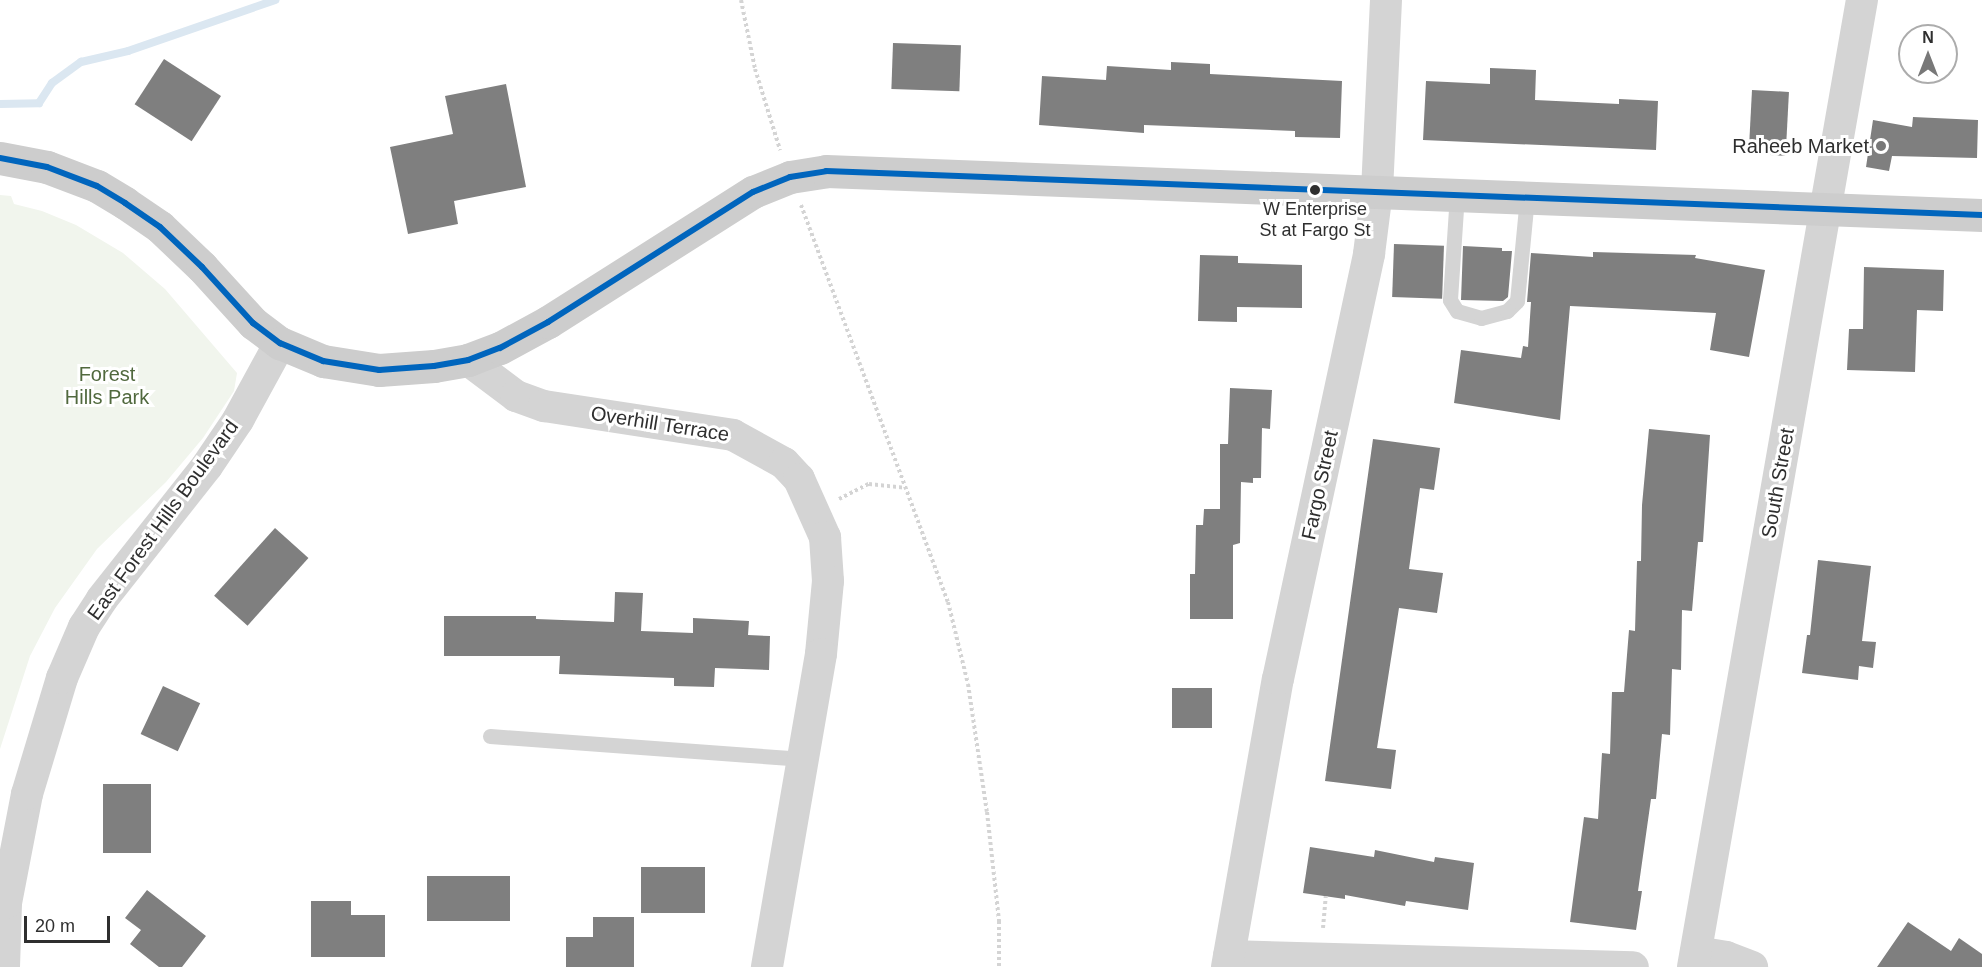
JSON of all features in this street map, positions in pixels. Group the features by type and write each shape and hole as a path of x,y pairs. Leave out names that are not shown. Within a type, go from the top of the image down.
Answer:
{"street":[{"name":"Fargo Street","path":"1228,962 1278,679 1369,254 1377,191 1386,0"},
{"name":"South Street","path":"1694,960 1862,0"},
{"path":"0,158 47,167 97,186 160,227 202,267 253,323 280,343 323,361 361,368 405,369 468,360 500,348 548,322 753,192 807,173 848,170 1982,215"},
{"name":"East Forest Hills Boulevard","path":"4,967 6,903 27,794 62,678 84,627 102,600 207,466 238,420 280,343"},
{"name":"Overhill Terrace","path":"468,360 516,396 544,406 733,435 784,463 801,484 825,537 828,580 821,654 767,967"},
{"path":"1694,960 1726,957 1752,967"},
{"path":"1228,962 1633,967"}],"lane":[{"path":"1457,194 1450,300 1457,311 1481,318 1507,311 1517,301 1527,197"},
{"path":"490,736 804,759"}],"path":[{"path":"741,0 755,69 781,152"},
{"path":"799,200 948,602 968,684 987,812 999,921 999,967"},
{"path":"801,484 840,500 869,484 906,488"}],"green space":[{"name":"Forest Hills Park","path":"0,195 11,196 14,204 42,211 76,225 123,253 165,289 237,373 234,391 203,438 166,482 97,549 55,608 30,656 0,749"}],"building":[{"path":"893,43 961,45 959,91 891,89"},
{"path":"164,59 221,96 192,141 135,104"},
{"path":"1171,62 1210,64 1210,74 1342,81 1340,138 1295,137 1295,131 1144,125 1144,133 1039,125 1042,76 1106,80 1107,66 1171,70"},
{"path":"1490,68 1536,70 1535,100 1619,104 1619,99 1658,101 1656,150 1423,140 1426,81 1490,84"},
{"path":"506,84 526,187 454,201 458,224 408,234 390,147 453,134 445,96"},
{"path":"1752,90 1789,92 1786,156 1749,154"},
{"path":"1913,117 1978,120 1977,158 1892,156 1889,171 1866,167 1873,120 1912,127"},
{"path":"1394,244 1444,246 1442,299 1392,297"},
{"path":"1463,246 1502,248 1502,251 1512,251 1508,297 1503,301 1461,300"},
{"path":"1593,252 1696,255 1695,258 1765,270 1749,357 1710,350 1716,313 1570,306 1560,420 1454,403 1461,350 1521,358 1523,346 1528,347 1531,302 1527,302 1531,253 1593,257"},
{"path":"1200,255 1238,256 1238,263 1302,265 1302,308 1237,307 1237,322 1198,321"},
{"path":"1864,267 1944,270 1943,311 1917,310 1915,372 1847,370 1849,329 1863,329"},
{"path":"1230,388 1272,390 1270,429 1262,428 1261,478 1253,478 1253,483 1241,482 1240,543 1233,545 1233,619 1190,619 1190,574 1195,574 1196,525 1203,525 1204,509 1220,509 1220,444 1228,444"},
{"path":"1649,429 1710,435 1703,542 1698,542 1692,611 1682,610 1681,670 1672,669 1670,735 1662,734 1656,799 1651,799 1638,891 1642,891 1636,930 1570,922 1584,817 1598,819 1602,753 1610,754 1612,692 1624,692 1629,630 1635,631 1637,561 1641,561 1642,505"},
{"path":"1373,439 1440,448 1434,490 1420,488 1409,569 1443,573 1437,613 1399,608 1377,748 1396,750 1391,789 1325,781"},
{"path":"275,528 308,558 248,626 214,596"},
{"path":"1818,560 1871,566 1862,641 1876,642 1873,668 1859,666 1858,680 1802,673 1807,635 1810,635"},
{"path":"615,592 643,593 641,631 693,633 693,618 749,621 748,635 770,636 769,670 715,668 714,687 674,686 674,678 559,674 560,656 444,656 444,616 536,616 536,619 614,622"},
{"path":"163,686 200,703 178,751 141,734"},
{"path":"1172,688 1212,688 1212,728 1172,728"},
{"path":"103,784 151,784 151,853 103,853"},
{"path":"1310,847 1374,857 1375,850 1434,862 1435,857 1474,863 1468,910 1406,901 1405,906 1345,895 1345,899 1303,893"},
{"path":"641,867 705,867 705,913 641,913"},
{"path":"427,876 510,876 510,921 427,921"},
{"path":"147,890 206,936 182,967 159,967 130,944 141,930 125,918"},
{"path":"311,901 351,901 351,915 385,915 385,957 311,957"},
{"path":"593,917 634,917 634,967 566,967 566,937 593,937"},
{"path":"1908,922 1951,951 1959,938 1982,954 1982,967 1877,967"}],"waterway":[{"path":"0,104 39,103 52,83 81,62 128,51 275,0"}],"transit line":[{"path":"0,158 47,167 97,186 125,203 160,227 202,267 253,323 280,343 323,361 379,370 434,366 468,360 500,348 548,322 753,192 790,177 826,171 1982,215"}],"place":[{"name":"Raheeb Market","path":"1881,146"},
{"name":"W Enterprise St at Fargo St","path":"1315,190"}]}
